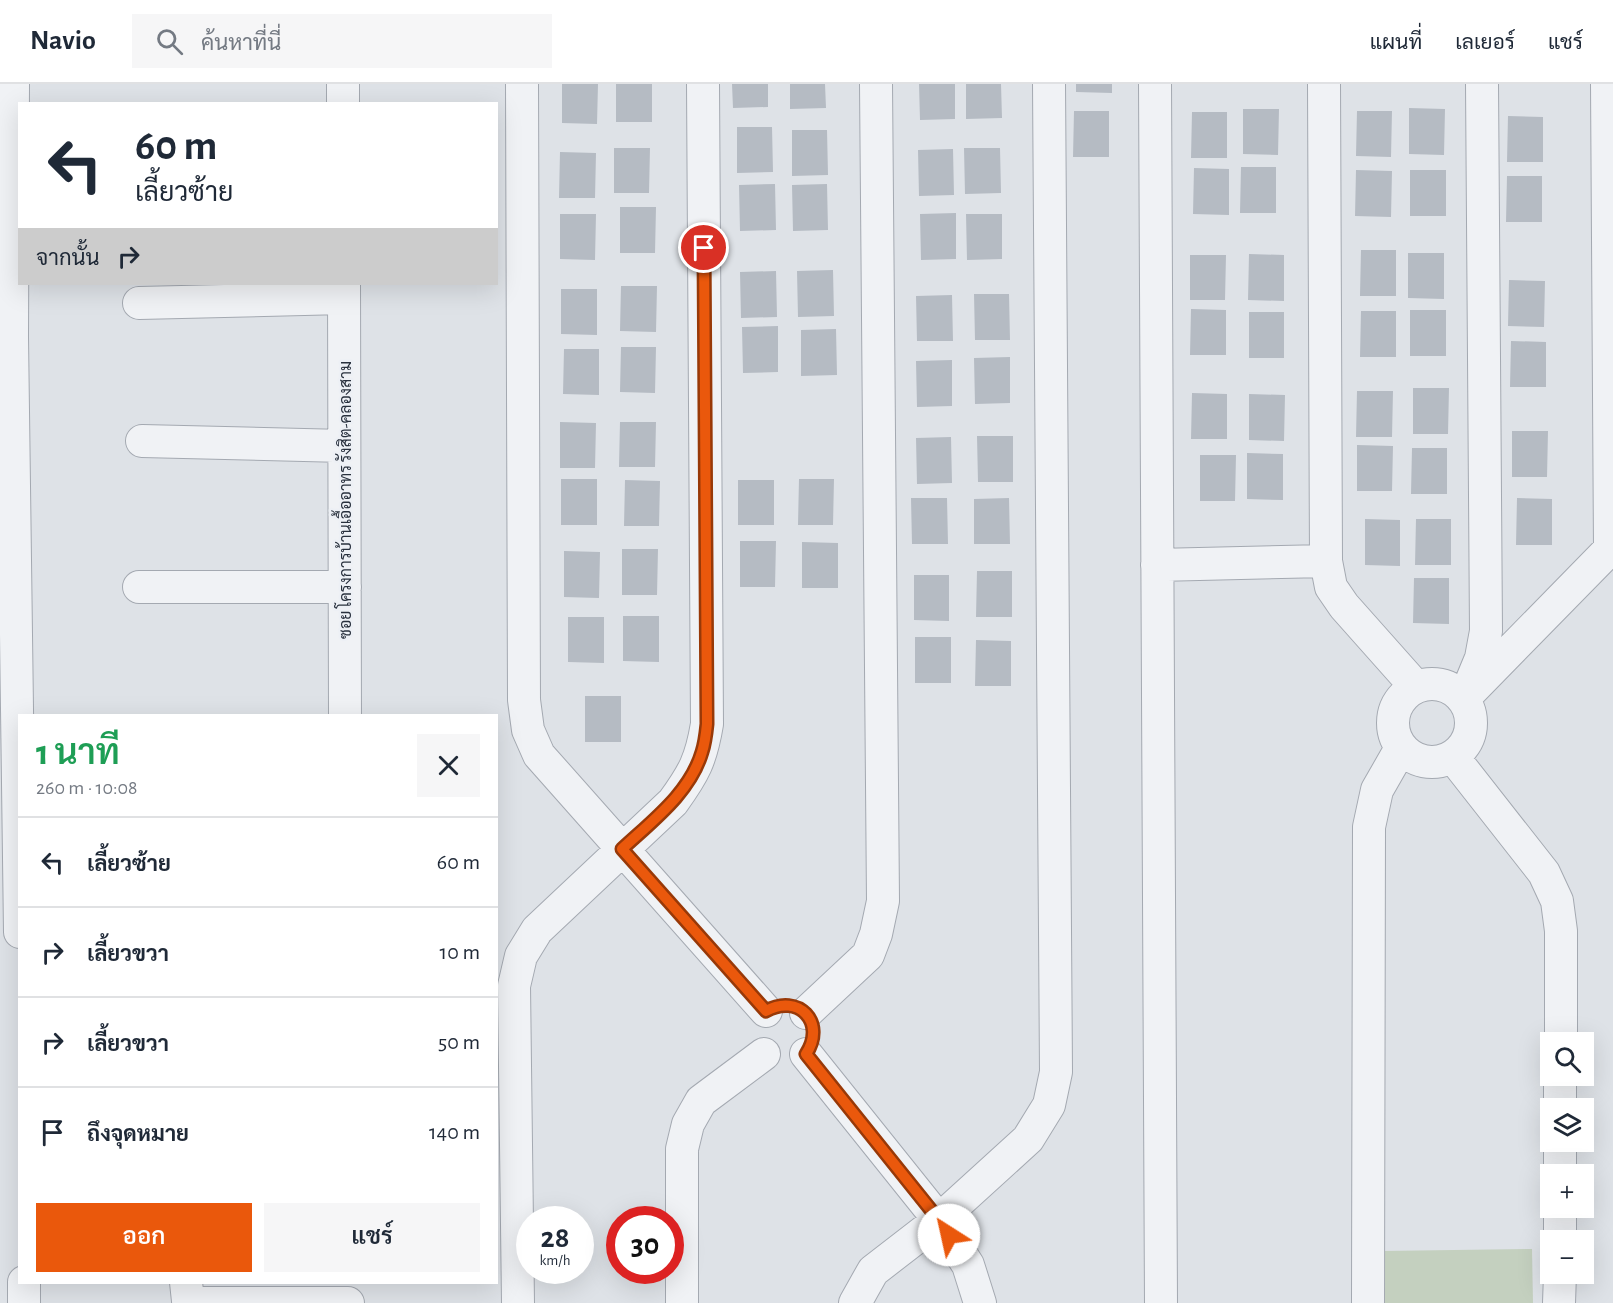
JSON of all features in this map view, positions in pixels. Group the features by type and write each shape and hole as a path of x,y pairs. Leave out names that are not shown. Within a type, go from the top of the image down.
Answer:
{"street":[{"path":"13,84 6,337 18,847"},
{"path":"343,84 343,102"},
{"path":"522,84 524,700 528,729 539,755 766,1011"},
{"path":"518,1303 514,986 521,956 537,930 673,802 690,779 702,753 707,724 703,84"},
{"path":"806,1012 868,955 876,934 883,901 876,84"},
{"path":"855,1303 873,1271 939,1220 1028,1139 1049,1105 1056,1072 1049,84"},
{"path":"1155,84 1161,1303"},
{"path":"1324,84 1326,561 1330,587 1416,687"},
{"path":"1463,699 1481,658 1486,632 1482,84"},
{"path":"1463,699 1612,549 1607,84"},
{"path":"139,303 344,291"},
{"name":"ซอย โครงการบ้านเอื้ออาทร รังสิต-คลองสาม","path":"344,291 345,714"},
{"path":"142,441 344,446"},
{"path":"1157,566 1326,561"},
{"path":"139,587 345,587"},
{"path":"1437,684 1454,690 1463,699 1470,713 1471,727 1467,741 1453,757 1441,762 1425,762 1413,758 1401,748 1395,736 1393,718 1404,694 1416,687 1437,684"},
{"path":"1368,1303 1369,827 1377,790 1401,748"},
{"path":"1453,757 1544,873 1557,901 1561,931 1561,1032"},
{"path":"784,1004 806,1012 814,1033 812,1045 806,1054 789,1063 778,1063 764,1054 755,1034 759,1019 766,1011 784,1004"},
{"path":"682,1303 682,1149 687,1124 701,1101 764,1054"},
{"path":"806,1054 939,1220 968,1265 980,1303"},
{"path":"24,1284 24,1303"},
{"path":"186,1284 188,1301 199,1303 348,1303 348,1284"},
{"path":"1560,1284 1560,1303"}],"green space":[{"path":"1532,1249 1533,1303 1383,1303 1382,1251"}],"building":[{"path":"562,84 598,84 597,124 562,123"},
{"path":"616,84 652,84 652,122 616,122"},
{"path":"732,84 768,84 768,107 733,108"},
{"path":"790,84 825,84 826,108 790,109"},
{"path":"919,84 955,84 955,119 920,120"},
{"path":"966,84 1001,84 1002,118 966,119"},
{"path":"1076,84 1112,84 1112,93 1076,92"},
{"path":"1409,108 1445,109 1444,155 1409,154"},
{"path":"1243,109 1279,109 1278,155 1243,154"},
{"path":"1074,111 1109,111 1109,157 1073,157"},
{"path":"1357,111 1392,111 1391,157 1356,156"},
{"path":"1192,112 1227,112 1227,158 1191,158"},
{"path":"1508,116 1543,117 1543,162 1507,162"},
{"path":"737,127 772,127 773,172 737,173"},
{"path":"792,130 827,130 828,175 792,176"},
{"path":"614,148 650,148 649,193 614,193"},
{"path":"964,148 1000,148 1001,193 965,194"},
{"path":"953,149 954,195 919,196 918,150"},
{"path":"560,152 596,153 595,198 559,198"},
{"path":"1241,167 1276,167 1276,213 1240,213"},
{"path":"1194,168 1229,169 1229,215 1193,214"},
{"path":"1356,170 1392,171 1391,217 1355,216"},
{"path":"1410,170 1446,170 1446,216 1410,216"},
{"path":"1507,176 1542,176 1542,222 1506,222"},
{"path":"775,184 776,230 740,231 739,185"},
{"path":"827,184 828,230 793,231 792,185"},
{"path":"620,207 656,207 655,253 620,253"},
{"path":"956,213 956,259 921,260 920,214"},
{"path":"560,214 596,214 595,260 560,259"},
{"path":"966,214 1002,214 1002,259 967,260"},
{"path":"1361,250 1396,250 1396,296 1360,296"},
{"path":"1408,253 1444,253 1444,299 1408,298"},
{"path":"1249,254 1284,255 1284,301 1248,300"},
{"path":"1190,255 1226,255 1225,300 1190,300"},
{"path":"833,270 834,316 798,317 797,271"},
{"path":"776,271 777,317 741,318 740,272"},
{"path":"1509,280 1545,281 1544,327 1508,326"},
{"path":"621,286 657,286 656,332 620,331"},
{"path":"561,289 597,289 597,335 561,334"},
{"path":"974,294 1009,294 1010,340 975,340"},
{"path":"952,295 953,341 917,341 916,296"},
{"path":"1191,309 1226,310 1226,355 1190,355"},
{"path":"1410,310 1446,310 1446,356 1410,356"},
{"path":"1361,311 1396,311 1396,357 1360,357"},
{"path":"1249,312 1284,312 1284,358 1249,358"},
{"path":"778,326 778,372 743,373 742,327"},
{"path":"836,329 837,375 801,376 801,330"},
{"path":"1511,341 1546,342 1546,387 1510,387"},
{"path":"621,347 656,347 655,393 620,392"},
{"path":"564,349 599,349 599,395 563,394"},
{"path":"1010,357 1010,403 975,404 974,358"},
{"path":"952,360 952,406 917,407 916,361"},
{"path":"1413,388 1449,388 1448,434 1413,434"},
{"path":"1357,391 1393,391 1392,437 1356,437"},
{"path":"1192,393 1227,394 1227,439 1191,439"},
{"path":"1249,394 1285,395 1284,441 1249,440"},
{"path":"560,422 596,423 595,468 560,468"},
{"path":"620,422 656,422 655,467 619,467"},
{"path":"1512,431 1548,431 1547,477 1512,477"},
{"path":"977,436 1013,436 1013,482 978,482"},
{"path":"951,437 952,483 917,484 916,438"},
{"path":"1357,445 1393,446 1392,491 1357,491"},
{"path":"1412,448 1447,448 1447,494 1411,494"},
{"path":"1247,453 1283,454 1283,500 1247,499"},
{"path":"1200,455 1236,455 1235,501 1200,501"},
{"path":"561,479 597,479 597,525 561,525"},
{"path":"799,479 834,479 833,525 798,525"},
{"path":"625,480 660,481 659,526 624,526"},
{"path":"738,480 774,480 774,525 738,525"},
{"path":"911,498 947,498 948,544 912,544"},
{"path":"1009,498 1010,544 974,544 974,499"},
{"path":"1517,498 1552,499 1552,545 1516,545"},
{"path":"1365,519 1400,520 1400,566 1365,565"},
{"path":"1416,519 1451,519 1451,565 1415,565"},
{"path":"740,541 776,541 775,587 740,587"},
{"path":"802,542 838,543 838,588 802,588"},
{"path":"622,549 658,549 657,595 622,595"},
{"path":"564,551 600,552 599,598 564,597"},
{"path":"977,571 1012,571 1012,617 976,617"},
{"path":"914,575 949,575 949,621 914,620"},
{"path":"1414,578 1449,578 1449,624 1413,623"},
{"path":"623,616 659,616 659,662 623,661"},
{"path":"568,617 604,617 604,663 568,662"},
{"path":"915,637 951,637 951,683 915,683"},
{"path":"976,640 1011,641 1011,686 975,686"},
{"path":"585,696 621,696 621,742 585,742"}],"route":[{"path":"704,248 707,724 702,753 690,779 673,802 622,849 766,1011 784,1004 806,1012 814,1033 812,1045 806,1054 949,1235"}]}
